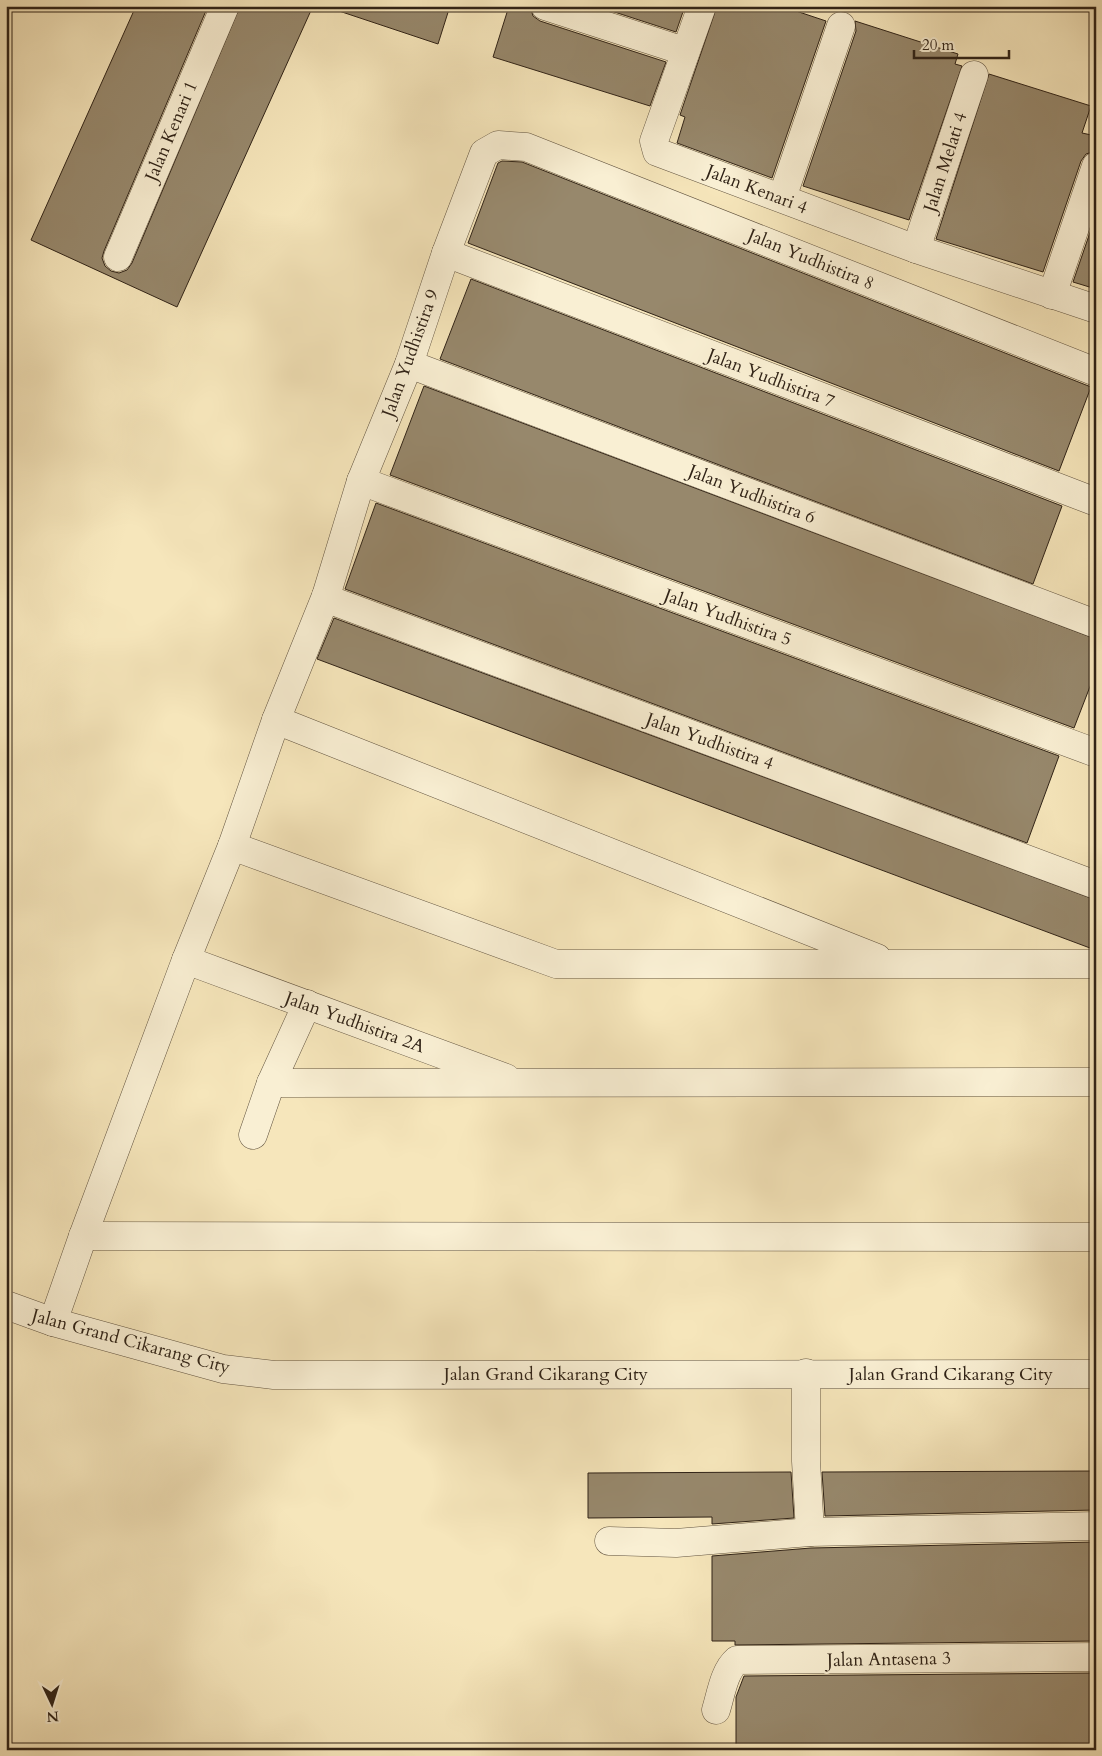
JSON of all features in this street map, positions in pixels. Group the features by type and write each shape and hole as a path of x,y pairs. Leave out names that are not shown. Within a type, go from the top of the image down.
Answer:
{"street":[{"name":"Jalan Kenari 1","path":"118,257 225,6"},
{"path":"545,6 684,51 702,6"},
{"path":"782,198 841,26"},
{"name":"Jalan Kenari 4","path":"684,51 654,141 657,152 916,249 1096,309"},
{"name":"Jalan Melati 4","path":"916,249 974,75"},
{"name":"Jalan Yudhistira 9","path":"53,1322 186,960 232,846 276,720 326,596 361,481 409,364 446,253 484,153 498,145 526,147"},
{"name":"Jalan Yudhistira 8","path":"526,147 1096,372"},
{"path":"1052,295 1096,166"},
{"name":"Jalan Yudhistira 7","path":"446,253 1096,502"},
{"name":"Jalan Yudhistira 6","path":"409,364 1096,624"},
{"name":"Jalan Yudhistira 5","path":"361,481 1096,753"},
{"name":"Jalan Yudhistira 4","path":"326,596 330,600 1096,885"},
{"path":"276,720 892,964"},
{"path":"232,846 556,964 1096,964"},
{"name":"Jalan Yudhistira 2A","path":"186,960 524,1084"},
{"path":"253,1135 271,1083 307,1004"},
{"path":"271,1083 1096,1082"},
{"path":"83,1236 1096,1237"},
{"name":"Jalan Grand Cikarang City","path":"6,1305 53,1322 223,1369 274,1375 1096,1374"},
{"path":"806,1373 806,1461 810,1532"},
{"path":"609,1541 676,1543 810,1532 1096,1526"},
{"name":"Jalan Antasena 3","path":"716,1710 727,1673 731,1665 737,1660 1096,1657"}],"building":[{"path":"136,6 208,6 104,251 102,258 105,266 111,271 119,273 127,270 132,263 240,6 313,6 177,307 31,240"},
{"path":"340,6 450,6 438,44 339,11"},
{"path":"509,6 530,6 533,16 540,21 666,62 650,106 493,57"},
{"path":"596,6 685,6 676,32"},
{"path":"717,6 781,6 826,21 772,178 677,143 685,117 680,115"},
{"path":"855,21 958,54 955,64 962,66 909,220 803,186 856,31"},
{"path":"989,74 1091,106 1082,133 1096,136 1096,151 1086,154 1081,161 1043,272 936,239"},
{"path":"502,161 522,162 1091,387 1059,471 468,243 498,163"},
{"path":"1096,215 1096,289 1073,282"},
{"path":"471,279 1062,506 1033,584 440,359"},
{"path":"424,386 1096,639 1096,671 1074,728 390,475"},
{"path":"376,503 1059,756 1027,843 345,589"},
{"path":"334,618 1096,900 1096,934 1090,948 317,659"},
{"path":"1096,1471 1096,1510 825,1516 822,1472"},
{"path":"791,1472 794,1518 712,1524 712,1517 588,1518 588,1473"},
{"path":"1096,1542 1096,1641 735,1645 735,1641 712,1641 712,1556 811,1548"},
{"path":"1096,1673 1096,1750 736,1750 736,1697 744,1676"}]}
